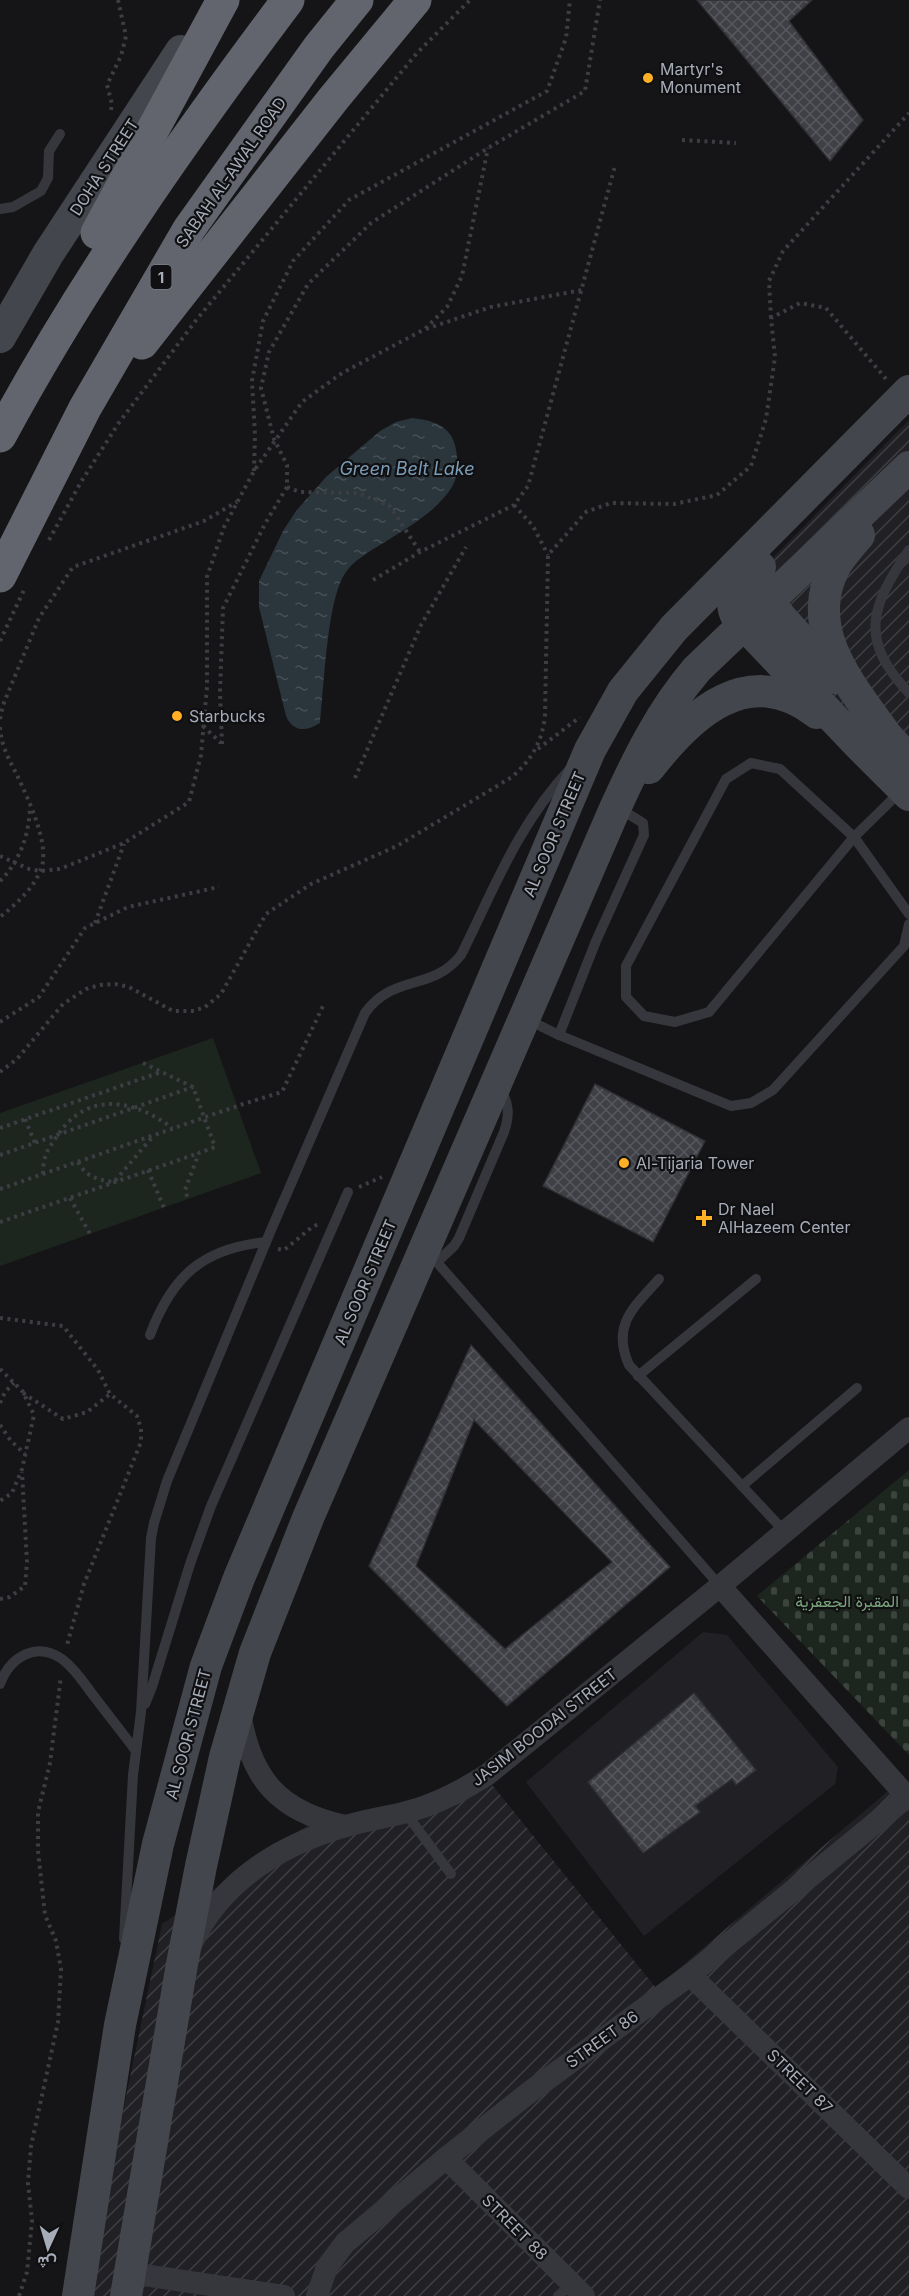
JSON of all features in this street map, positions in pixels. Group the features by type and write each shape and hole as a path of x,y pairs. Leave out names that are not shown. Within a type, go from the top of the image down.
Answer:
{"highway":[{"path":"28,385 58,301 124,186 223,0"},
{"path":"0,436 115,241 204,111 288,0"},
{"name":"SABAH AL-AWAL ROAD","path":"14,579 85,408 189,229 319,47 357,0"},
{"path":"85,408 144,341 334,98 416,0"}],"main road":[{"name":"DOHA STREET","path":"0,338 54,244 215,0"},
{"name":"AL SOOR STREET","path":"78,2296 120,2025 158,1844 206,1666 239,1578 590,750 606,719 645,662 700,602 906,395"},
{"path":"128,2284 182,1964 215,1796 239,1703 270,1610 299,1539 431,1256 497,1083 613,813 646,744 678,691 697,669 744,625 754,594 808,514 844,455"},
{"path":"754,594 909,466"},
{"path":"872,740 826,634 824,603 830,579 840,557 909,472"},
{"path":"700,602 720,589 732,585 754,594 907,781"},
{"path":"744,625 872,740"},
{"path":"613,813 662,751 690,721 709,706 741,694 762,691 791,696 872,740"}],"street":[{"name":"JASIM BOODAI STREET","path":"182,1964 208,1914 239,1879 288,1848 346,1826 405,1812 451,1795 488,1774 720,1586 909,1428"},
{"path":"720,1586 908,1798"},
{"name":"JASIM BOODAI STREET","path":"239,1703 252,1760 267,1784 288,1805 300,1812 346,1826"},
{"name":"STREET 86","path":"316,2296 327,2267 345,2242 531,2091 690,1975 908,1798"},
{"name":"STREET 87","path":"690,1975 909,2188"},
{"name":"STREET 88","path":"446,2158 572,2292"},
{"path":"128,2284 284,2296"}],"lane":[{"path":"0,209 13,207 41,191 48,178 49,151 60,134"},
{"path":"909,550 884,591 879,605 876,632 881,657 895,678 909,693"},
{"path":"120,2025 131,1799 141,1712 151,1538 167,1481 265,1244 365,1013 380,996 390,990 436,976 454,964 461,955 528,821 556,784 590,750"},
{"path":"907,781 854,837 709,1012 675,1022 644,1016 626,997 626,966 726,779 751,763 780,770 854,837 909,914"},
{"path":"559,1035 596,941 644,835 643,824 630,815 613,813"},
{"path":"526,1019 559,1035 731,1106 751,1103 773,1090 904,946 909,924"},
{"path":"141,1712 152,1687 183,1584 211,1506 348,1192"},
{"path":"150,1335 169,1293 183,1276 201,1261 221,1250 243,1244 265,1244"},
{"path":"431,1256 720,1586"},
{"path":"659,1279 628,1314 622,1334 623,1353 638,1376 785,1532"},
{"path":"638,1376 756,1279"},
{"path":"742,1486 857,1388"},
{"path":"0,1684 12,1662 31,1652 42,1650 63,1660 75,1672 136,1751"},
{"path":"405,1812 451,1874"}],"path":[{"path":"106,119 112,104 108,91 109,80 121,56 126,36 118,0"},
{"path":"47,545 81,482 118,424 196,319 417,53 470,0"},
{"path":"254,471 252,381 263,321 293,261 349,200 547,92 566,38 570,0"},
{"path":"203,726 222,744 220,692 223,608 266,522 287,488 287,465 274,439 261,388 268,352 308,284 371,223 488,148 585,91 600,0"},
{"path":"548,555 586,512 611,503 674,504 717,495 751,465 766,419 775,357 769,281 783,251 909,113"},
{"path":"682,140 736,143"},
{"path":"425,329 447,307 462,276 488,148"},
{"path":"373,580 420,552 514,505 528,486 615,166"},
{"path":"0,856 29,869 41,871 60,868 124,843 189,802 201,755 207,687 207,578 224,527 237,502 274,439 302,402 342,373 425,329 491,307 582,290"},
{"path":"771,318 800,303 826,308 906,395"},
{"path":"287,488 300,492 357,493 389,505 420,552"},
{"path":"0,719 3,705 39,618 73,567 204,521 237,502"},
{"path":"0,1072 17,1059 63,1004 87,989 100,985 122,985 173,1011 194,1011 205,1007 221,994 266,914 311,885 397,846 503,782 526,765 543,734 545,716 548,555 533,526 514,505"},
{"path":"355,778 422,625 466,547"},
{"path":"0,640 14,579"},
{"path":"536,750 582,716 595,715 606,719"},
{"path":"0,727 5,751 30,803 42,842 41,871 21,900 0,916"},
{"path":"0,881 18,859 25,837 30,803"},
{"path":"95,923 124,843"},
{"path":"0,1022 39,997 85,927 128,907 219,887"},
{"path":"0,1189 282,1092 324,1004"},
{"path":"0,1222 215,1147 193,1087 143,1063"},
{"path":"1,1126 161,1071"},
{"path":"0,1155 193,1087"},
{"path":"43,1174 43,1161 50,1144 68,1122 94,1107 119,1104 137,1107 172,1128"},
{"path":"25,1119 35,1143"},
{"path":"114,1182 154,1135"},
{"path":"188,1199 185,1190 199,1153"},
{"path":"78,1162 82,1169 94,1179 114,1182"},
{"path":"148,1170 164,1208"},
{"path":"70,1198 90,1234"},
{"path":"265,1244 284,1250 311,1228 338,1215"},
{"path":"0,1318 63,1326 98,1370 110,1394 137,1416 141,1429 141,1442 84,1584 63,1660 50,1763 38,1812 38,1851 45,1916 56,1941 61,1969 58,2022 31,2146 28,2183 32,2221 27,2272 19,2296"},
{"path":"0,1370 23,1392 63,1419 87,1412 110,1394"},
{"path":"0,1403 5,1392 14,1383"},
{"path":"0,1501 12,1493 22,1470 34,1415 23,1392"},
{"path":"0,1425 11,1441 25,1454"},
{"path":"0,1599 10,1597 25,1586 27,1562 22,1470"}],"shaded area":[{"path":"909,420 909,783 735,596"},
{"path":"703,1632 727,1635 838,1767 835,1784 644,1936 526,1782"},
{"path":"481,1771 656,1988 894,1786 909,1801 909,2296 92,2296 124,2106 162,1924 311,1823 403,1808"}],"green space":[{"path":"213,1038 261,1173 0,1266 0,1113"},
{"name":"المقبرة الجعفرية","path":"909,1470 909,1755 757,1596"}],"water":[{"name":"Green Belt Lake","path":"412,418 433,422 449,433 457,455 455,481 447,494 431,511 361,557 344,575 338,588 330,625 320,723 310,728 296,728 286,716 259,607 259,581 283,531 296,511 326,477 380,431 396,422"}],"building":[{"path":"697,0 812,0 789,21 863,120 830,161"},
{"name":"Al-Tijaria Tower","path":"595,1084 705,1141 653,1242 543,1186"},
{"path":"471,1345 670,1567 507,1706 369,1566","holes":["474,1420 612,1562 505,1649 416,1566"]},
{"path":"694,1693 756,1770 736,1785 732,1779 695,1806 700,1812 643,1853 588,1782"}],"place":[{"name":"Martyr's Monument","path":"648,78"},
{"name":"Starbucks","path":"177,716"},
{"name":"Al-Tijaria Tower","path":"624,1163"},
{"name":"Dr Nael AlHazeem Center","path":"704,1218"}]}
